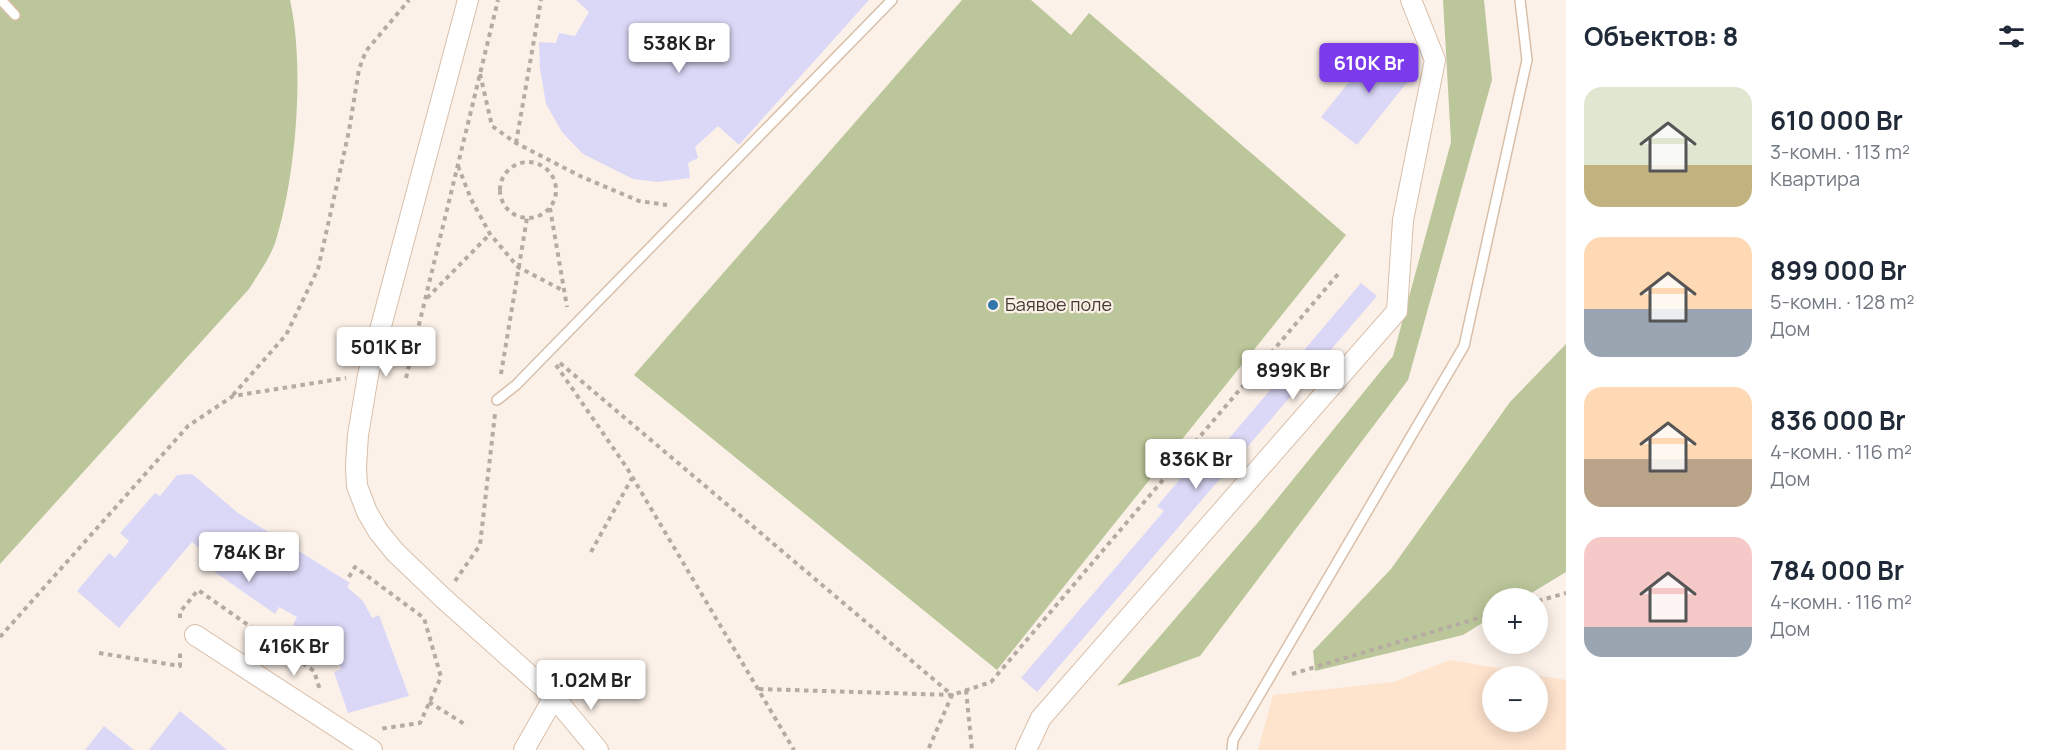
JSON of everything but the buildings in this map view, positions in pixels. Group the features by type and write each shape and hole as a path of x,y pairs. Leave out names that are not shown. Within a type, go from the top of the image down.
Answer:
{"street":[{"path":"468,0 368,375 358,435 357,486 367,512 378,531 395,552 554,697 598,750"},
{"path":"1026,750 1041,718 1397,311 1403,220 1435,60 1411,0"},
{"path":"188,641 372,750"},
{"path":"524,750 554,697"}],"lane":[{"path":"497,400 516,385 548,353 892,0"},
{"path":"1232,750 1233,740 1464,346 1527,60 1520,0"},
{"path":"2,2 15,15"}],"path":[{"path":"0,637 188,426 233,396 286,335 318,269 349,131 359,69 366,51 409,0"},
{"path":"406,378 498,0"},
{"path":"516,143 541,0"},
{"path":"480,73 492,126 516,143 582,177 639,201 690,208"},
{"path":"542,164 544,158"},
{"path":"533,162 542,164 553,176 556,184 555,201 550,208 536,218 518,216 510,212 501,196 502,178 507,170 515,165 533,162"},
{"path":"458,165 471,199 490,234 518,267 564,291"},
{"path":"550,208 571,329"},
{"path":"443,598 480,545 497,400 527,218"},
{"path":"426,299 490,234"},
{"path":"758,689 952,695 991,682 1339,273"},
{"path":"548,353 952,695"},
{"path":"548,353 632,477 794,750"},
{"path":"233,396 368,375"},
{"path":"591,552 632,477"},
{"path":"349,577 355,567 424,618 441,677 420,723 377,729"},
{"path":"180,621 180,612 198,590 314,671 321,692"},
{"path":"1548,598 1566,593"},
{"path":"1268,681 1482,617"},
{"path":"99,653 180,666 188,641"},
{"path":"966,690 972,750"},
{"path":"928,750 952,695"},
{"path":"429,702 466,725"}],"shaded area":[{"path":"1450,660 1485,666 1482,666 1482,732 1548,732 1548,677 1566,680 1566,750 1258,750 1273,695 1394,682"}],"green space":[{"path":"0,0 290,0 295,27 297,88 289,184 283,214 268,259 249,289 0,564"},
{"name":"Баявое поле","path":"962,0 1031,0 1071,35 1089,13 1346,235 997,670 634,375"},
{"path":"1443,0 1484,0 1492,80 1408,380 1200,656 1117,686 1260,520 1393,356 1451,142"},
{"path":"1566,344 1566,572 1540,588 1482,588 1482,623 1463,635 1315,671 1313,651 1391,569 1510,402"}],"place":[{"name":"Баявое поле","path":"993,305"}]}
